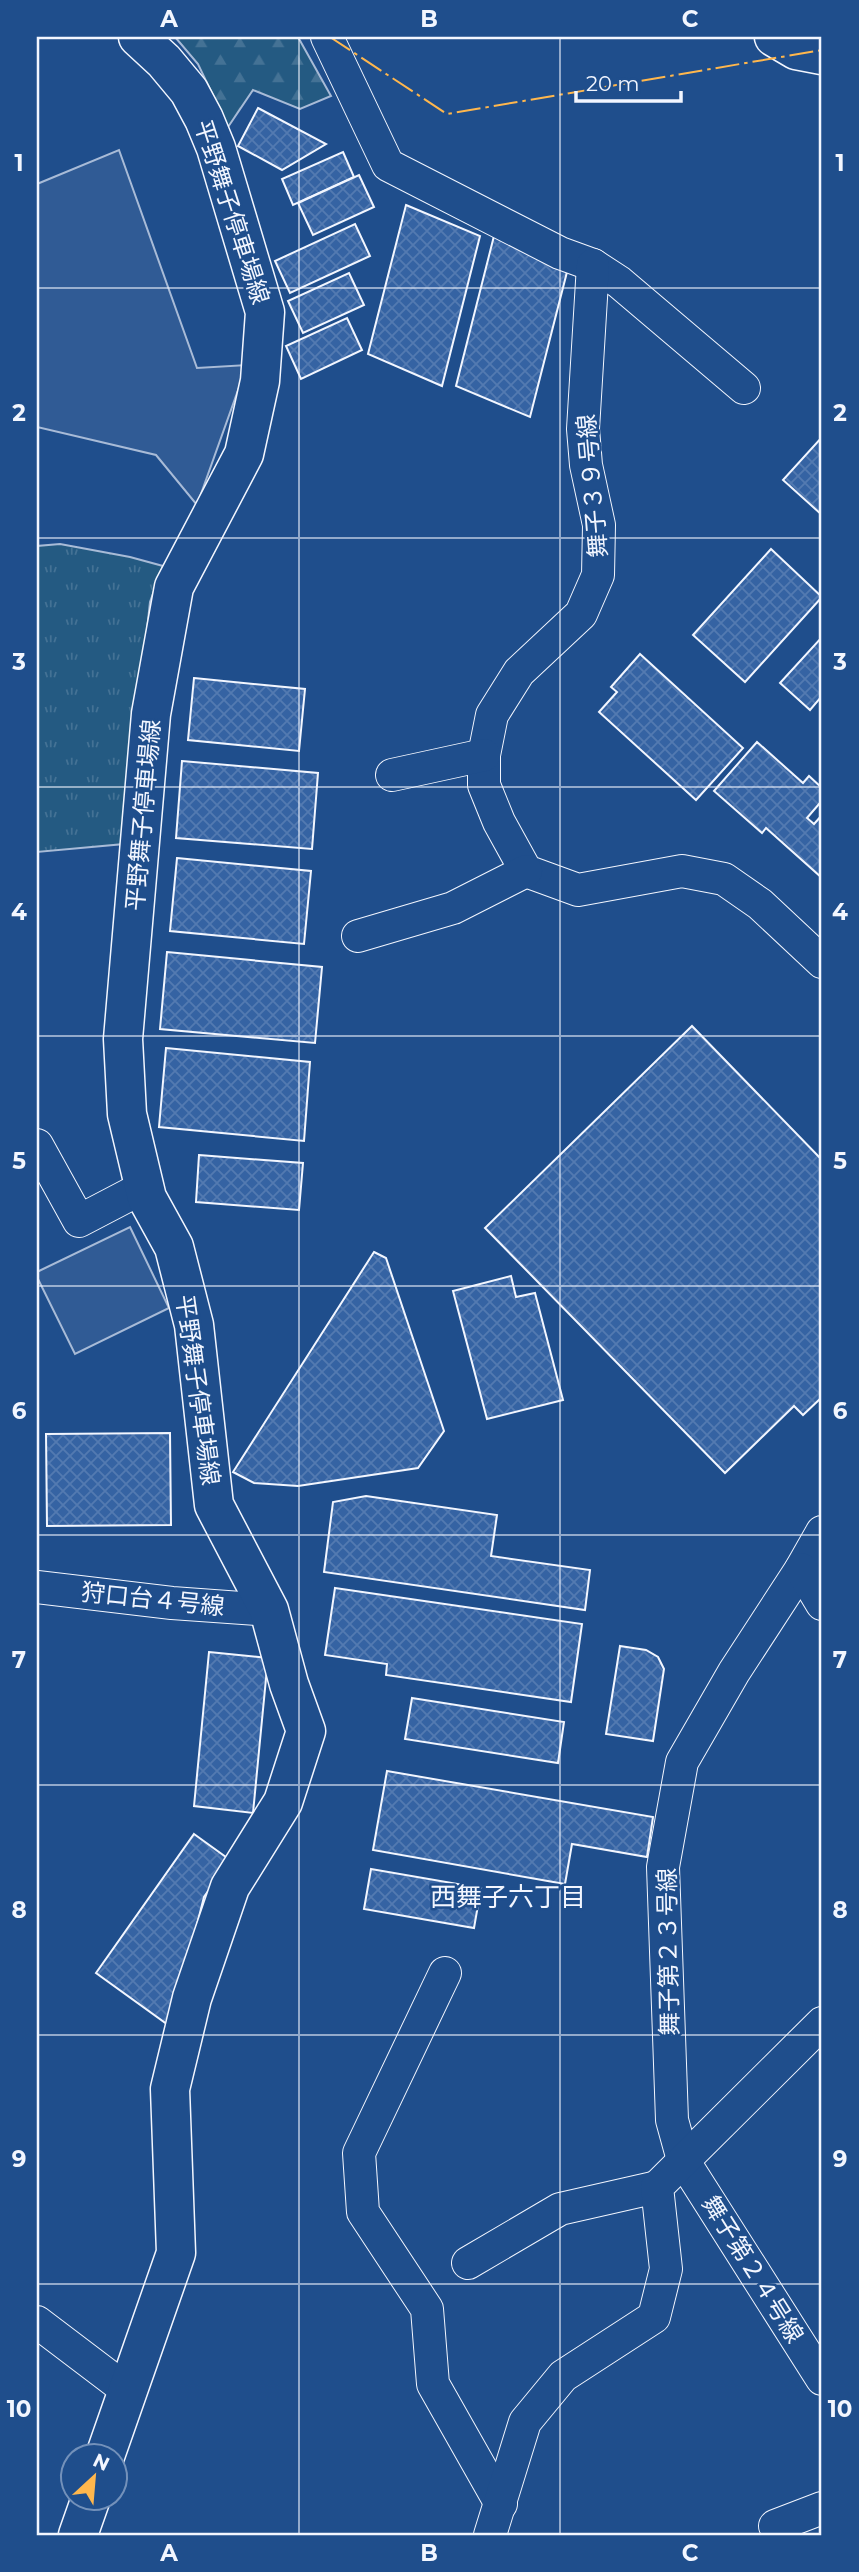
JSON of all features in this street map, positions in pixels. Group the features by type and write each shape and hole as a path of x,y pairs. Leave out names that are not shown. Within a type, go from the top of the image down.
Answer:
{"main road":[{"name":"平野舞子停車場線","path":"110,2442 176,2253 170,2089 192,1998 230,1887 283,1802 306,1731 289,1684 269,1610 214,1505 194,1325 174,1247 147,1198 127,1114 123,1039 151,714 174,587 244,454 260,381 265,312 216,148 204,120 189,91 164,61 138,37"},
{"path":"774,37 796,50 822,55"},
{"path":"78,2535 86,2512"}],"street":[{"path":"327,37 388,165 560,253 593,265 619,282 744,388"},
{"name":"舞子３９号線","path":"526,871 499,822 484,785 484,755 492,715 519,672 581,614 598,575 599,525 586,465 583,429 593,265"},
{"path":"392,775 484,755"},
{"path":"358,936 453,908 526,871 578,890 682,872 724,879 760,904 822,962"},
{"path":"37,1145 79,1221 144,1187"},
{"name":"舞子第２３号線","path":"683,2160 673,2120 663,1867 682,1762 734,1672 822,1532"},
{"path":"801,1569 822,1604"},
{"name":"狩口台４号線","path":"37,1587 172,1603 269,1610"},
{"path":"445,1973 359,2153 363,2212 427,2309 433,2384 501,2504"},
{"path":"468,2263 560,2209 657,2187 822,2023"},
{"name":"舞子第２４号線","path":"683,2160 822,2379"},
{"path":"491,2535 525,2422 563,2376 654,2317 666,2269 657,2187"},
{"path":"37,2322 128,2391"},
{"path":"775,2526 822,2508"}],"green space":[{"path":"175,37 298,37 331,96 300,109 253,90 228,127 198,64"},
{"path":"60,544 163,566 150,602 124,844 37,852 37,546"}],"shaded area":[{"path":"119,150 197,368 247,365 197,505 156,455 37,427 37,184"},
{"path":"130,1227 169,1308 75,1354 37,1277 37,1272"}],"building":[{"path":"258,108 326,144 282,170 238,146"},
{"path":"343,152 354,177 293,205 282,179"},
{"path":"359,175 374,207 313,235 298,203"},
{"path":"406,205 480,236 442,386 368,354"},
{"path":"355,224 370,256 290,293 275,261"},
{"path":"494,236 568,268 530,417 456,386"},
{"path":"349,273 364,305 303,333 288,301"},
{"path":"347,318 362,350 301,379 286,346"},
{"path":"822,437 822,515 783,480"},
{"path":"771,549 822,597 745,682 693,635"},
{"path":"822,637 822,696 810,710 780,683"},
{"path":"640,654 743,748 696,800 599,712 617,692 611,687"},
{"path":"194,678 305,689 299,751 188,740"},
{"path":"757,742 803,783 809,776 822,788 822,807 819,804 807,818 814,824 822,815 822,878 766,828 762,833 714,791"},
{"path":"182,761 318,773 312,849 176,838"},
{"path":"177,858 311,871 304,944 170,931"},
{"path":"167,952 322,967 315,1043 160,1029"},
{"path":"692,1026 822,1160 822,1397 803,1415 794,1406 725,1473 485,1228"},
{"path":"166,1048 310,1062 304,1141 159,1127"},
{"path":"199,1155 303,1163 299,1210 196,1202"},
{"path":"374,1252 386,1258 444,1431 418,1468 298,1486 254,1483 233,1472"},
{"path":"511,1276 516,1297 535,1293 563,1400 487,1419 453,1291"},
{"path":"170,1433 171,1525 47,1526 46,1434"},
{"path":"366,1496 497,1515 491,1556 590,1570 585,1610 324,1572 333,1502"},
{"path":"335,1588 582,1624 571,1702 386,1675 387,1664 325,1655"},
{"path":"620,1646 646,1650 658,1657 664,1669 653,1741 606,1734"},
{"path":"209,1652 268,1658 253,1813 194,1806"},
{"path":"412,1698 564,1722 558,1763 405,1739"},
{"path":"387,1771 653,1817 647,1857 572,1844 565,1884 373,1850"},
{"path":"194,1834 230,1860 204,1897 171,2027 96,1973"},
{"path":"371,1869 481,1888 474,1928 364,1909"}],"power":[{"path":"330,37 447,114 822,50"}],"district":[{"name":"西舞子六丁目","path":"508,1897"}]}
